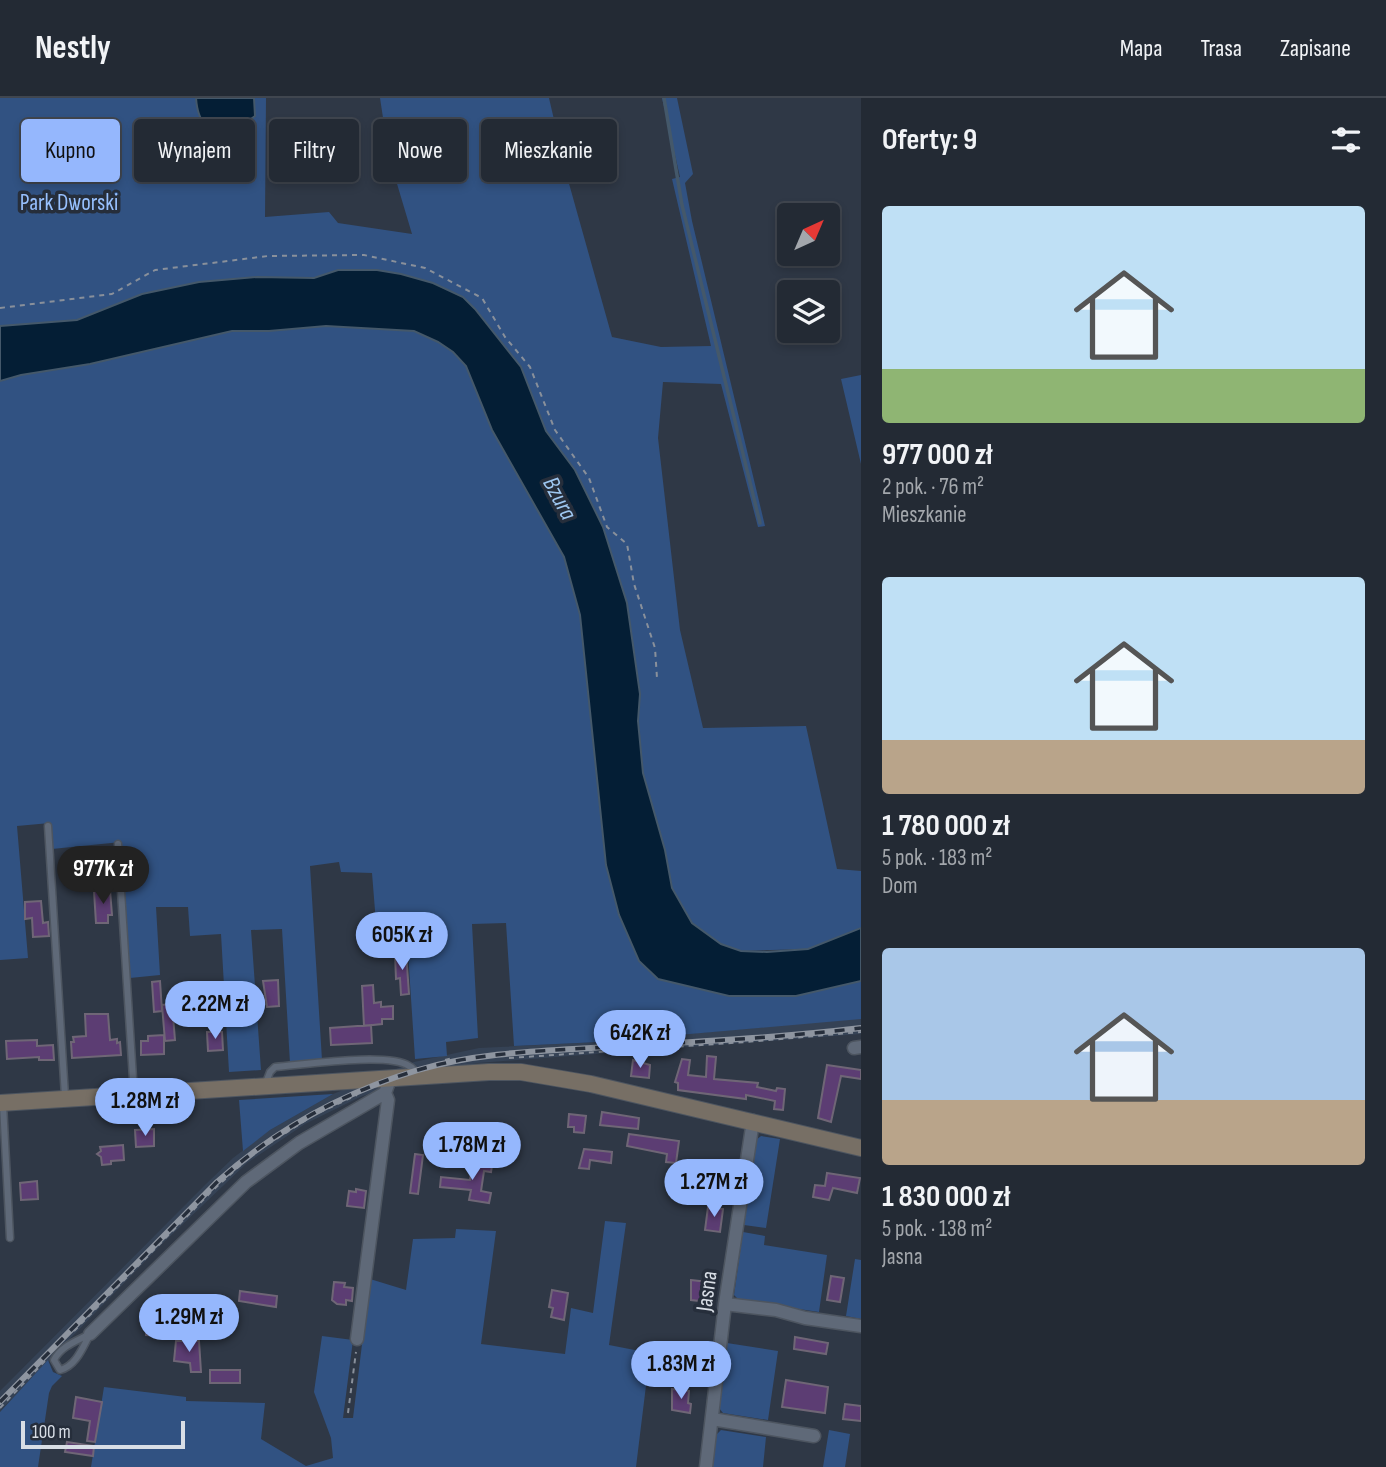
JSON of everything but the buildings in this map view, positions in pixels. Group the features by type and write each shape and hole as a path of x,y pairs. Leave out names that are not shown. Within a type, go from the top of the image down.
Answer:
{"main road":[{"path":"1,1103 264,1087 388,1086 418,1077 522,1072 591,1084 861,1149"}],"street":[{"path":"90,1334 246,1182 299,1143 388,1086"},
{"path":"357,1339 388,1086"},
{"name":"Jasna","path":"706,1467 725,1304 752,1121"},
{"path":"725,1304 776,1310 805,1318 861,1326"},
{"path":"712,1419 814,1436"}],"lane":[{"path":"48,826 65,1099"},
{"path":"118,845 134,1095"},
{"path":"264,1087 275,1067 381,1059 411,1066 418,1077"},
{"path":"1,1103 10,1238"},
{"path":"90,1334 67,1368 60,1370 56,1367 54,1360 63,1348 90,1334"}],"path":[{"path":"0,308 112,294 155,270 268,257 364,255 425,268 482,298 505,337 530,367 555,430 589,478 607,527 627,544 634,584 655,648 657,678"},
{"path":"505,1058 861,1032"},
{"path":"348,1413 357,1339"}],"shaded area":[{"path":"861,1018 861,1034 478,1063 425,1074 360,1097 305,1124 247,1163 160,1246 0,1411 0,1391 233,1158 270,1130 333,1094 414,1062 479,1048 599,1042"}],"green space":[{"name":"Park Dworski","path":"0,98 266,98 265,217 329,212 338,223 412,234 396,182 467,182 467,119 383,119 380,98 549,98 554,119 481,119 481,182 569,182 612,337 661,347 711,346 672,179 680,177 662,98 677,98 693,174 685,183 692,221 765,526 758,527 721,384 663,382 658,438 680,630 703,728 806,726 837,869 861,871 861,928 808,949 741,951 721,944 692,923 672,888 665,850 643,773 638,721 640,693 627,603 575,470 546,431 521,367 463,298 377,270 338,270 314,278 257,277 199,282 142,294 77,320 0,326"},
{"path":"326,326 414,331 453,352 466,366 492,430 564,557 580,615 619,915 796,996 861,981 861,1019 599,1042 514,1046 506,923 472,924 478,1038 446,1042 447,1056 415,1059 406,922 376,923 372,873 341,872 339,862 310,866 322,1060 290,1063 282,929 251,930 261,1070 229,1072 221,934 190,936 188,907 156,907 160,975 130,978 121,842 52,849 50,823 17,826 28,958 0,960 0,381 90,364 232,331"},
{"path":"861,375 861,464 841,379"},
{"path":"333,1094 270,1130 243,1151 239,1100"},
{"path":"761,1136 780,1139 766,1228 744,1225 756,1140"},
{"path":"605,1221 626,1223 609,1345 650,1353 636,1467 91,1467 104,1387 186,1397 186,1401 265,1403 261,1439 306,1466 333,1458 331,1438 314,1392 322,1336 353,1340 343,1418 353,1418 370,1279 406,1290 413,1239 455,1238 456,1229 496,1231 481,1344 565,1354 571,1308 593,1313"},
{"path":"743,1232 765,1236 764,1245 827,1255 819,1312 739,1300 734,1295"},
{"path":"855,1259 861,1260 861,1319 846,1316"},
{"path":"727,1343 778,1351 768,1420 723,1413 719,1408"},
{"path":"48,1360 53,1372 62,1376 49,1393 38,1467 0,1467 0,1412"},
{"path":"721,1430 766,1437 763,1467 705,1467 716,1435"},
{"path":"829,1430 850,1434 845,1467 823,1467"}],"water":[{"path":"196,98 254,98 255,116 250,119 202,119"},
{"name":"Bzura","path":"338,270 377,270 401,274 433,283 463,297 521,367 546,431 575,470 603,527 627,603 640,694 638,721 643,773 665,850 672,888 692,923 721,944 741,951 767,952 808,949 861,928 861,981 796,996 729,996 658,979 639,961 619,915 606,865 580,615 564,557 492,430 466,366 453,352 414,331 326,326 232,331 90,364 0,381 0,326 77,320 142,294 199,282 257,277 314,278"}],"waterway":[{"path":"664,98 682,205 760,523"}],"railway":[{"path":"0,1402 216,1183 238,1164 310,1115 362,1090 418,1070 488,1056 861,1028"}]}
